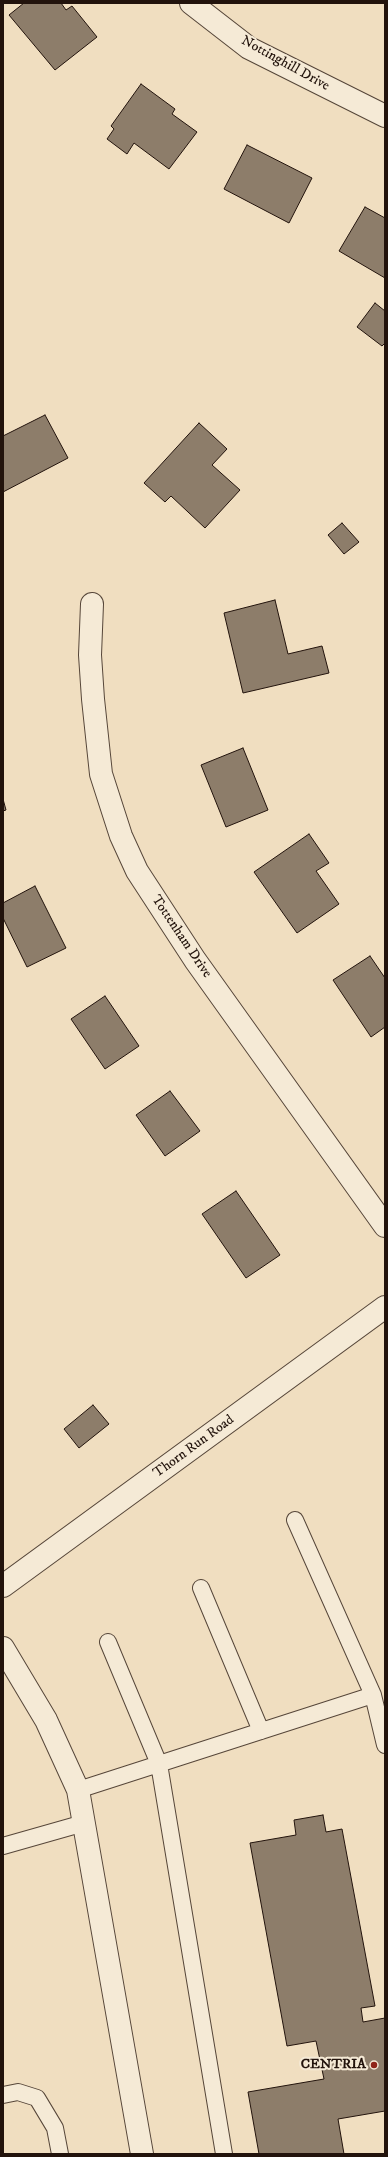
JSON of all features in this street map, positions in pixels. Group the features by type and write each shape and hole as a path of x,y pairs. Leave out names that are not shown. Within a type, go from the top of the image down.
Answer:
{"street":[{"name":"Nottinghill Drive","path":"191,3 249,48 385,116"},
{"name":"Tottenham Drive","path":"92,604 92,684 96,739 101,774 121,836 137,871 195,960 385,1226"},
{"name":"Thorn Run Road","path":"3,1586 385,1307"},
{"path":"3,1648 46,1720 78,1790 142,2154"}],"lane":[{"path":"295,1520 373,1695 385,1745"},
{"path":"201,1588 261,1731"},
{"path":"108,1642 159,1764 224,2154"},
{"path":"78,1790 373,1695"},
{"path":"3,1846 84,1823"},
{"path":"3,2095 18,2092 37,2098 55,2128 60,2154"}],"building":[{"path":"24,3 61,3 66,10 72,6 97,37 55,70 9,15"},
{"path":"141,84 175,109 172,114 197,132 169,169 134,143 127,154 107,139 114,129 111,126"},
{"path":"247,145 312,178 289,223 224,189"},
{"path":"365,207 385,218 385,278 339,251"},
{"path":"375,303 385,311 385,343 382,346 357,327"},
{"path":"45,415 68,458 3,492 3,436"},
{"path":"199,423 227,449 212,465 240,490 205,528 171,496 165,502 144,483"},
{"path":"342,523 359,542 344,554 328,535"},
{"path":"275,600 288,654 322,646 329,673 243,693 224,613"},
{"path":"243,748 268,810 226,827 201,765"},
{"path":"3,799 6,810 3,811"},
{"path":"309,834 329,863 316,871 339,904 297,933 254,872"},
{"path":"35,886 66,948 27,967 3,918 3,903"},
{"path":"370,956 385,978 385,1027 371,1037 333,980"},
{"path":"105,996 139,1046 105,1069 71,1019"},
{"path":"170,1091 200,1131 165,1156 136,1115"},
{"path":"236,1191 280,1255 246,1278 202,1214"},
{"path":"93,1405 109,1424 79,1448 64,1429"},
{"path":"323,1815 326,1832 342,1829 375,2006 361,2008 363,2022 385,2018 385,2111 338,2119 344,2154 259,2154 248,2092 324,2079 316,2041 287,2046 250,1843 296,1835 294,1820"}],"place":[{"name":"CENTRIA","path":"374,2065"}]}
